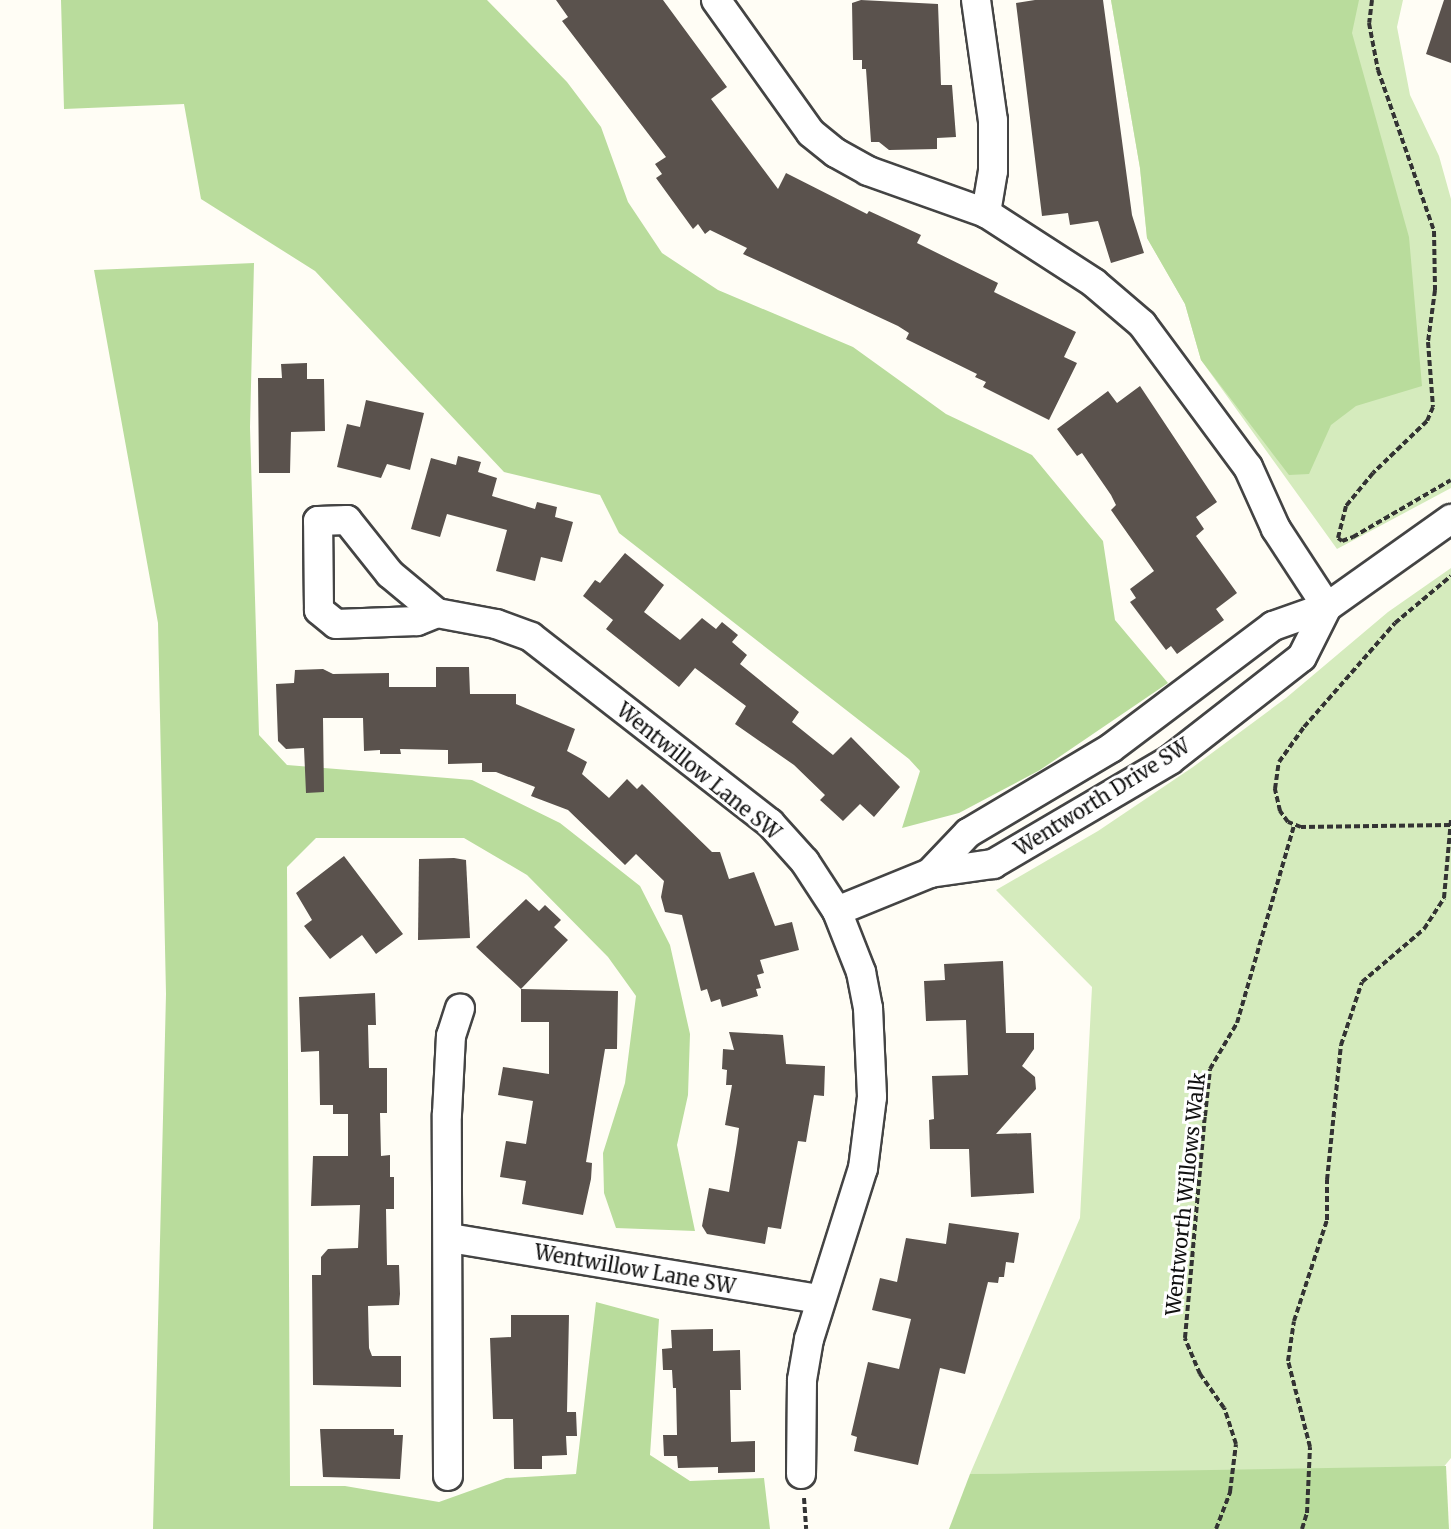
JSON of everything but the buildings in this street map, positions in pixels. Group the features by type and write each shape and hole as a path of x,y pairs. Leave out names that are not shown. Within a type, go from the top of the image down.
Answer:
{"street":[{"path":"716,0 810,133 836,153 868,171 986,213 1094,283 1142,324 1248,467 1276,529 1327,607"},
{"path":"976,0 993,121 993,171 986,213"},
{"name":"Wentworth Drive SW","path":"930,873 968,833 1111,748 1273,626 1327,607 1451,519"},
{"name":"Wentwillow Lane SW","path":"437,613 417,621 336,624 319,610 318,521 347,520 390,574 437,613 496,624 531,637 770,823 805,862 837,911 861,972 868,1008 872,1096 863,1168 820,1299 802,1380 801,1474"},
{"name":"Wentworth Drive SW","path":"837,911 930,873 993,864 1170,760 1302,657 1327,607"},
{"path":"448,1476 450,1238 448,1103 451,1036 460,1008"},
{"name":"Wentwillow Lane SW","path":"450,1238 820,1299"}],"path":[{"path":"1372,0 1369,23 1378,70 1434,231 1435,290 1428,342 1433,407 1427,421 1382,464 1346,506 1338,538 1341,541 1353,537 1451,480"},
{"path":"1450,825 1294,825 1280,811 1275,789 1279,762 1304,727 1395,623 1451,576"},
{"path":"1302,1529 1307,1513 1310,1456 1288,1361 1294,1321 1327,1220 1327,1180 1341,1045 1362,982 1424,929 1444,898 1451,819"},
{"name":"Wentworth Willows Walk","path":"1216,1529 1230,1492 1236,1444 1224,1408 1200,1374 1185,1338 1210,1069 1237,1023 1294,825"}],"green space":[{"path":"61,0 487,0 567,82 601,127 628,202 662,253 718,290 853,347 946,414 1032,455 1103,541 1115,620 1168,683 1040,770 959,813 902,828 920,771 909,759 619,533 600,495 504,472 315,271 201,199 184,104 64,109"},
{"path":"1111,0 1403,0 1397,27 1410,95 1439,156 1451,199 1451,488 1337,549 1201,360 1185,304 1147,238 1140,168"},
{"path":"1111,0 1359,0 1352,33 1409,237 1422,386 1356,406 1331,425 1309,474 1289,475 1201,360 1185,304 1147,238 1140,168"},
{"path":"254,263 250,427 259,735 287,765 472,780 560,823 640,886 670,945 690,1034 688,1095 677,1145 695,1231 616,1228 604,1193 603,1153 625,1083 636,996 608,957 527,875 464,838 316,838 287,867 290,1486 345,1486 439,1502 506,1478 576,1474 596,1302 659,1319 650,1455 690,1481 764,1478 770,1529 153,1529 166,994 158,623 94,270"},
{"path":"1451,568 1451,1458 1442,1469 970,1474 1080,1218 1092,987 996,890 1098,831 1193,767 1286,698 1388,612"},
{"path":"1446,1466 1449,1529 949,1529 970,1474"}]}
